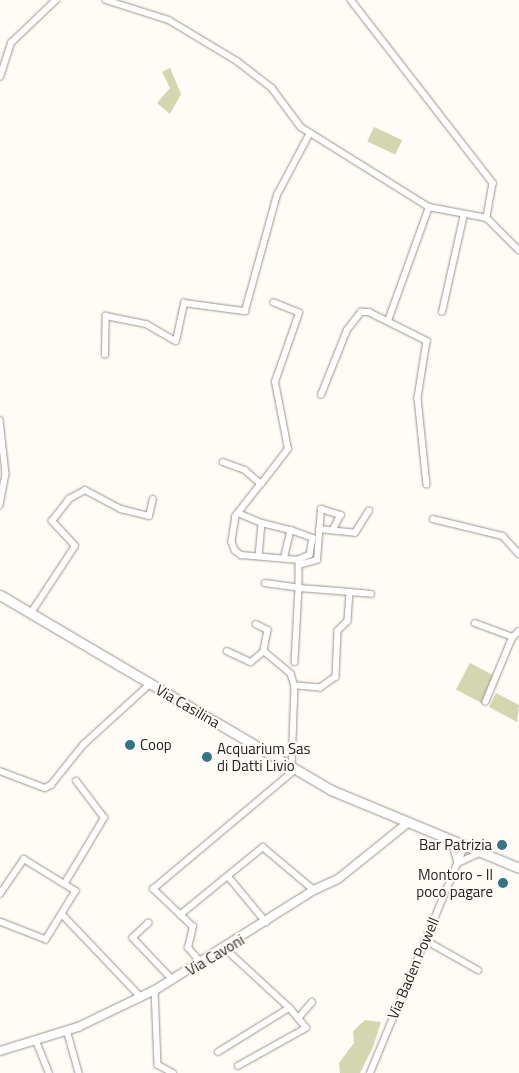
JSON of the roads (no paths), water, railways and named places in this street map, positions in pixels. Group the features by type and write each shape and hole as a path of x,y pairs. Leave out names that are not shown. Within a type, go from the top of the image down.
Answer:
{"main road":[{"name":"Via Casilina","path":"0,595 331,790 519,868"}],"street":[{"path":"0,77 11,44 56,0"},
{"path":"106,0 169,20 237,61 272,88 293,120 310,133 428,207 487,218 519,250"},
{"path":"351,0 492,182 487,218"},
{"path":"105,355 106,316 146,324 176,341 184,303 245,311 278,196 310,133"},
{"path":"388,321 428,207"},
{"path":"442,312 464,214"},
{"path":"274,303 299,313 275,382 288,449 238,513 232,528 235,550 241,555 285,556 299,563 317,560 321,510 327,509 341,515 334,529"},
{"path":"321,395 358,316 369,312 427,341 418,398 427,485"},
{"path":"0,420 2,453 0,505"},
{"path":"223,462 245,470 261,484"},
{"path":"31,613 75,546 52,521 70,499 85,490 121,509 149,516 153,499"},
{"path":"319,529 334,529 355,533 369,511"},
{"path":"238,513 262,523 313,538 308,558 299,563"},
{"path":"433,519 503,536 519,554"},
{"path":"259,555 262,523"},
{"path":"285,556 291,530"},
{"path":"295,662 299,563"},
{"path":"265,583 371,594"},
{"path":"295,686 320,688 336,678 338,631 348,621 350,592"},
{"path":"475,623 514,637"},
{"path":"228,650 251,662 264,652 268,630 256,624"},
{"path":"486,702 514,637 519,631"},
{"path":"201,963 188,948 193,927 153,889 294,768 295,686 291,674 264,652"},
{"path":"0,771 45,788 51,785 72,756 150,684"},
{"path":"65,883 104,818 76,781"},
{"name":"Via Cavoni","path":"0,1051 67,1030 141,997 173,980 225,949 314,890 362,862 409,822"},
{"path":"450,839 458,863 482,852"},
{"name":"Via Baden Powell","path":"370,1073 465,845"},
{"path":"180,915 263,847 314,890"},
{"path":"0,894 24,859 76,891 46,940 0,922"},
{"path":"228,876 266,922"},
{"path":"62,914 141,997"},
{"path":"148,923 133,938 173,980"},
{"path":"425,940 478,970"},
{"path":"225,949 300,1016 306,1028 238,1066"},
{"path":"155,990 158,1065 160,1073"},
{"path":"300,1016 312,1002"},
{"path":"218,1052 289,1008"},
{"path":"67,1030 79,1073"},
{"path":"36,1040 49,1073"},
{"path":"158,1065 173,1073"}],"place":[{"name":"Coop","path":"130,745"},
{"name":"Acquarium Sas di Datti Livio","path":"207,757"},
{"name":"Bar Patrizia","path":"502,845"},
{"name":"Montoro - Il poco pagare","path":"503,883"}]}
